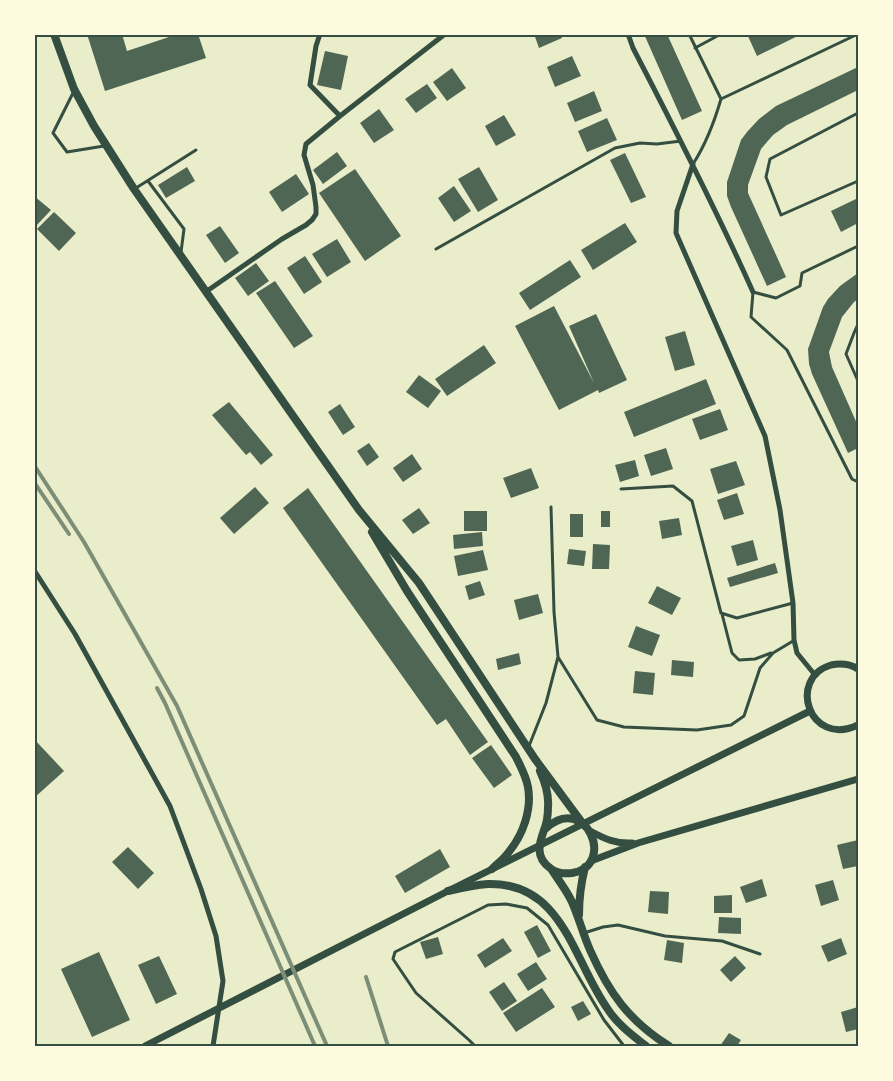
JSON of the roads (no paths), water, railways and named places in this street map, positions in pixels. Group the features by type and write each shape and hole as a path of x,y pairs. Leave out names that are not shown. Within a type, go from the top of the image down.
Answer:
{"main road":[{"path":"54,34 75,89 106,146 359,510 407,591 524,771 529,788 529,805 525,822 508,853 492,870"},
{"path":"359,510 419,583 528,749 590,831 595,851 581,883 579,919"},
{"path":"535,759 545,783 549,805 545,829 539,846 541,855 571,900 603,978 618,1002 636,1022 669,1047"},
{"path":"545,829 551,823 567,818 584,824"},
{"path":"551,869 563,874 575,873 588,864"},
{"path":"448,891 490,884 504,885 536,897 563,925 608,1010 646,1047"}],"street":[{"path":"320,34 310,85 340,116"},
{"path":"207,291 312,220 316,214 316,207 313,185 303,155 305,147 311,139 445,34"},
{"path":"628,34 726,230 753,292"},
{"path":"693,164 677,211 676,233 765,436 780,510 793,603 794,640 797,653 815,675"},
{"path":"34,570 75,634 170,806 216,936 223,981 213,1047"},
{"path":"858,669 851,665 838,663 825,667 815,675 808,686 807,699 810,711 819,722 831,729 844,730 858,727"},
{"path":"145,1047 448,891 810,711"},
{"path":"588,864 638,843 858,779"},
{"path":"590,831 619,843 638,843"}],"lane":[{"path":"689,34 721,99 705,146 693,164"},
{"path":"695,48 721,34"},
{"path":"721,99 858,34"},
{"path":"75,89 53,134 67,152 106,146"},
{"path":"858,113 770,159 766,177 781,215 858,181"},
{"path":"436,249 615,148 640,143 657,144 682,141"},
{"path":"134,189 196,150"},
{"path":"148,181 184,229 180,254"},
{"path":"858,246 802,273 800,286 776,298 753,292 752,317 787,350 852,479 858,482"},
{"path":"858,324 846,354 858,381"},
{"path":"621,489 673,486 692,501 732,652 739,660 755,659 773,653 794,640"},
{"path":"528,749 546,703 558,657 554,612 551,507"},
{"path":"722,613 737,618 793,603"},
{"path":"558,657 597,720 624,727 697,730 731,725 744,717 760,668 773,653"},
{"path":"475,1047 416,993 393,959 395,952 488,905 506,904 527,908 548,925 604,1020 624,1047"},
{"path":"583,933 618,925 665,936 722,941 760,954"}],"railway":[{"path":"34,465 84,542 177,706 327,1046"},
{"path":"34,482 69,534"},
{"path":"157,688 315,1046"},
{"path":"366,977 388,1046"}]}
